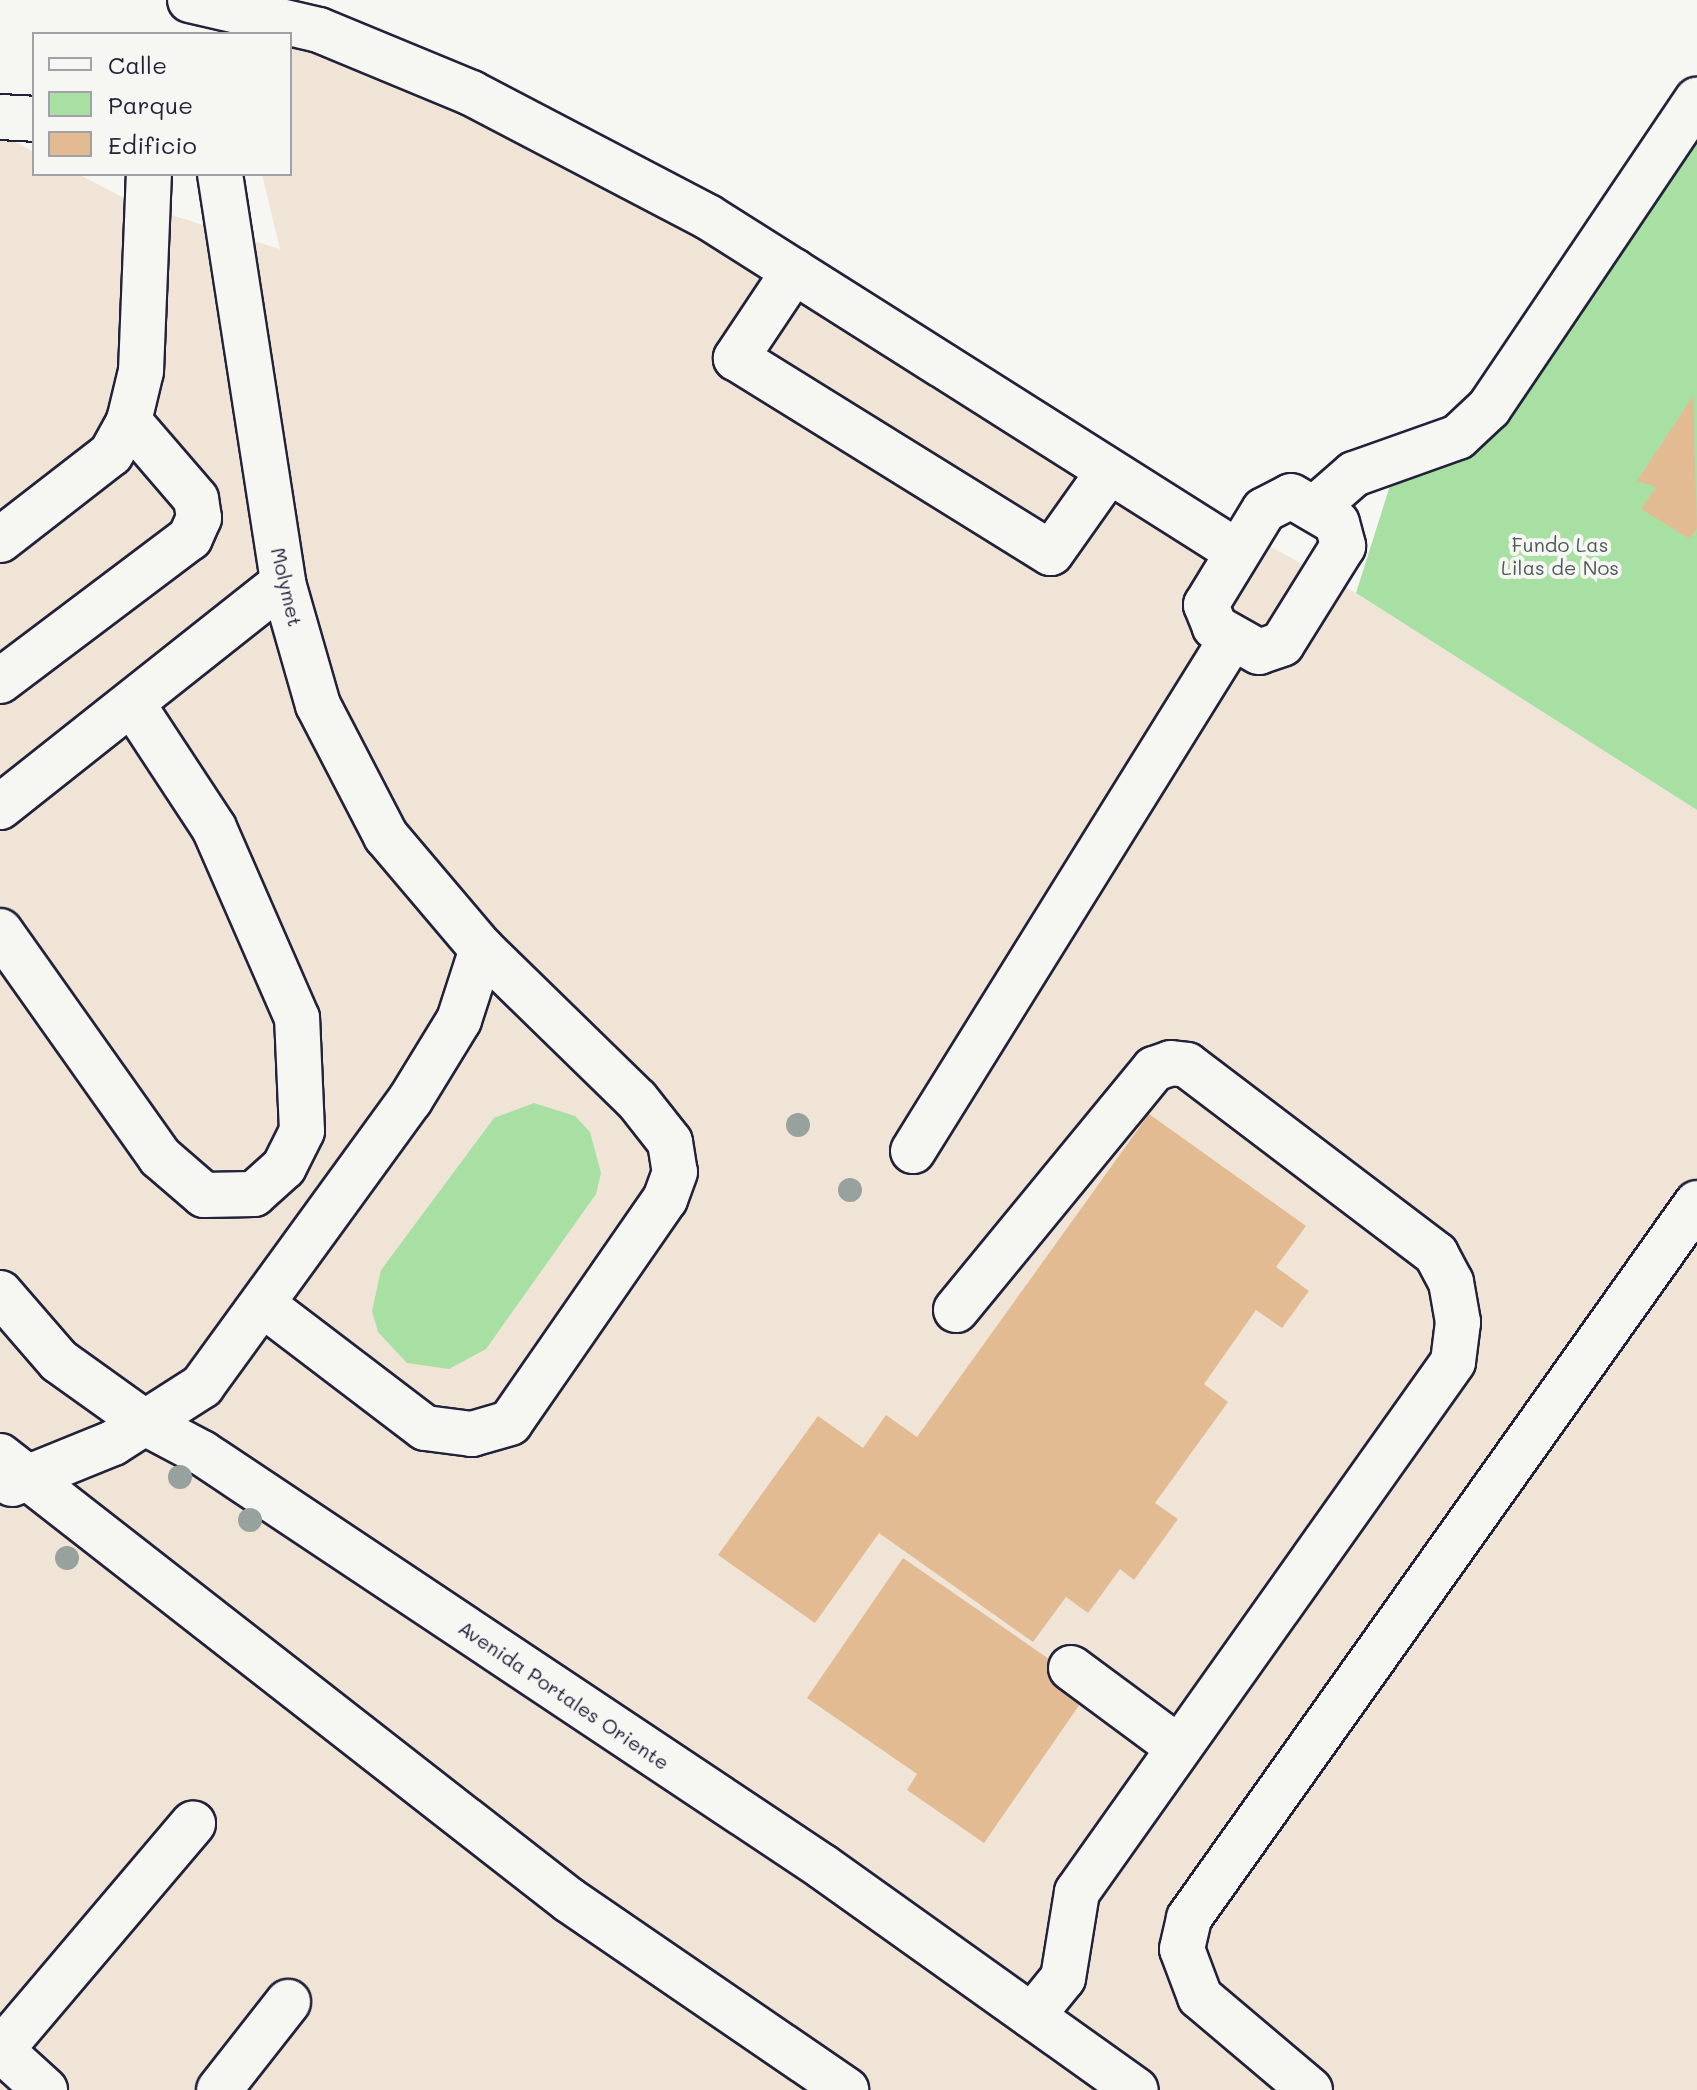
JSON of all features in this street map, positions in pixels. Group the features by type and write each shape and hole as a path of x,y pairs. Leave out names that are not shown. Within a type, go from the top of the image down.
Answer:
{"street":[{"path":"195,32 190,0 319,30 471,93 708,217 1236,551"},
{"path":"1315,508 1354,474 1458,437 1489,408 1697,100"},
{"path":"0,117 32,119"},
{"path":"0,540 111,454 129,421 141,371 149,176"},
{"name":"Molymet","path":"212,177 283,583 318,705 360,797 482,949 670,1142 675,1172 665,1199 510,1423 472,1434 425,1428 265,1306"},
{"path":"794,271 736,358 1051,553 1109,471"},
{"path":"0,681 194,528 196,499 129,421"},
{"path":"1291,496 1315,508 1343,535 1322,581 1278,648 1259,652 1211,623 1206,605 1236,551 1276,499 1291,496"},
{"path":"0,807 283,583"},
{"path":"913,1151 1232,638"},
{"path":"0,931 160,1157 204,1195 254,1194 284,1167 302,1131 297,1018 214,828 132,703"},
{"path":"11,1473 147,1424 202,1386 265,1306 418,1087 459,1020 482,949"},
{"path":"956,1310 1154,1069 1171,1063 1187,1065 1436,1254 1451,1282 1458,1322 1453,1362 1077,1892 1063,1978 1032,2016"},
{"path":"1310,2090 1200,1997 1182,1949 1189,1918 1697,1203"},
{"name":"Avenida Portales Oriente","path":"0,1293 59,1361 147,1424 229,1470 1032,2016 1136,2090"},
{"path":"11,1473 569,1900 846,2090"},
{"path":"1071,1668 1179,1748"},
{"path":"45,2090 0,2049 193,1824"},
{"path":"219,2090 288,2002"}],"shaded area":[{"path":"292,42 499,130 1356,593 1697,810 1697,2090 0,2090 0,134 32,151 32,176 82,176 136,204 280,249 262,176 292,176"}],"green space":[{"name":"Fundo Las Lilas de Nos","path":"1697,131 1697,810 1356,593 1393,476 1462,457"},
{"path":"534,1103 575,1116 590,1132 601,1173 596,1194 486,1349 449,1369 407,1363 378,1332 372,1311 381,1270 494,1118"}],"building":[{"path":"1693,396 1697,528 1690,539 1641,509 1656,487 1637,481"},
{"path":"1149,1114 1306,1226 1276,1267 1309,1291 1282,1328 1256,1310 1204,1384 1228,1402 1155,1503 1178,1519 1134,1580 1120,1569 1088,1613 1066,1597 1033,1642 879,1533 815,1623 718,1555 818,1416 863,1448 886,1415 917,1437"},
{"path":"903,1558 1091,1688 984,1843 907,1790 917,1774 807,1698"}]}
